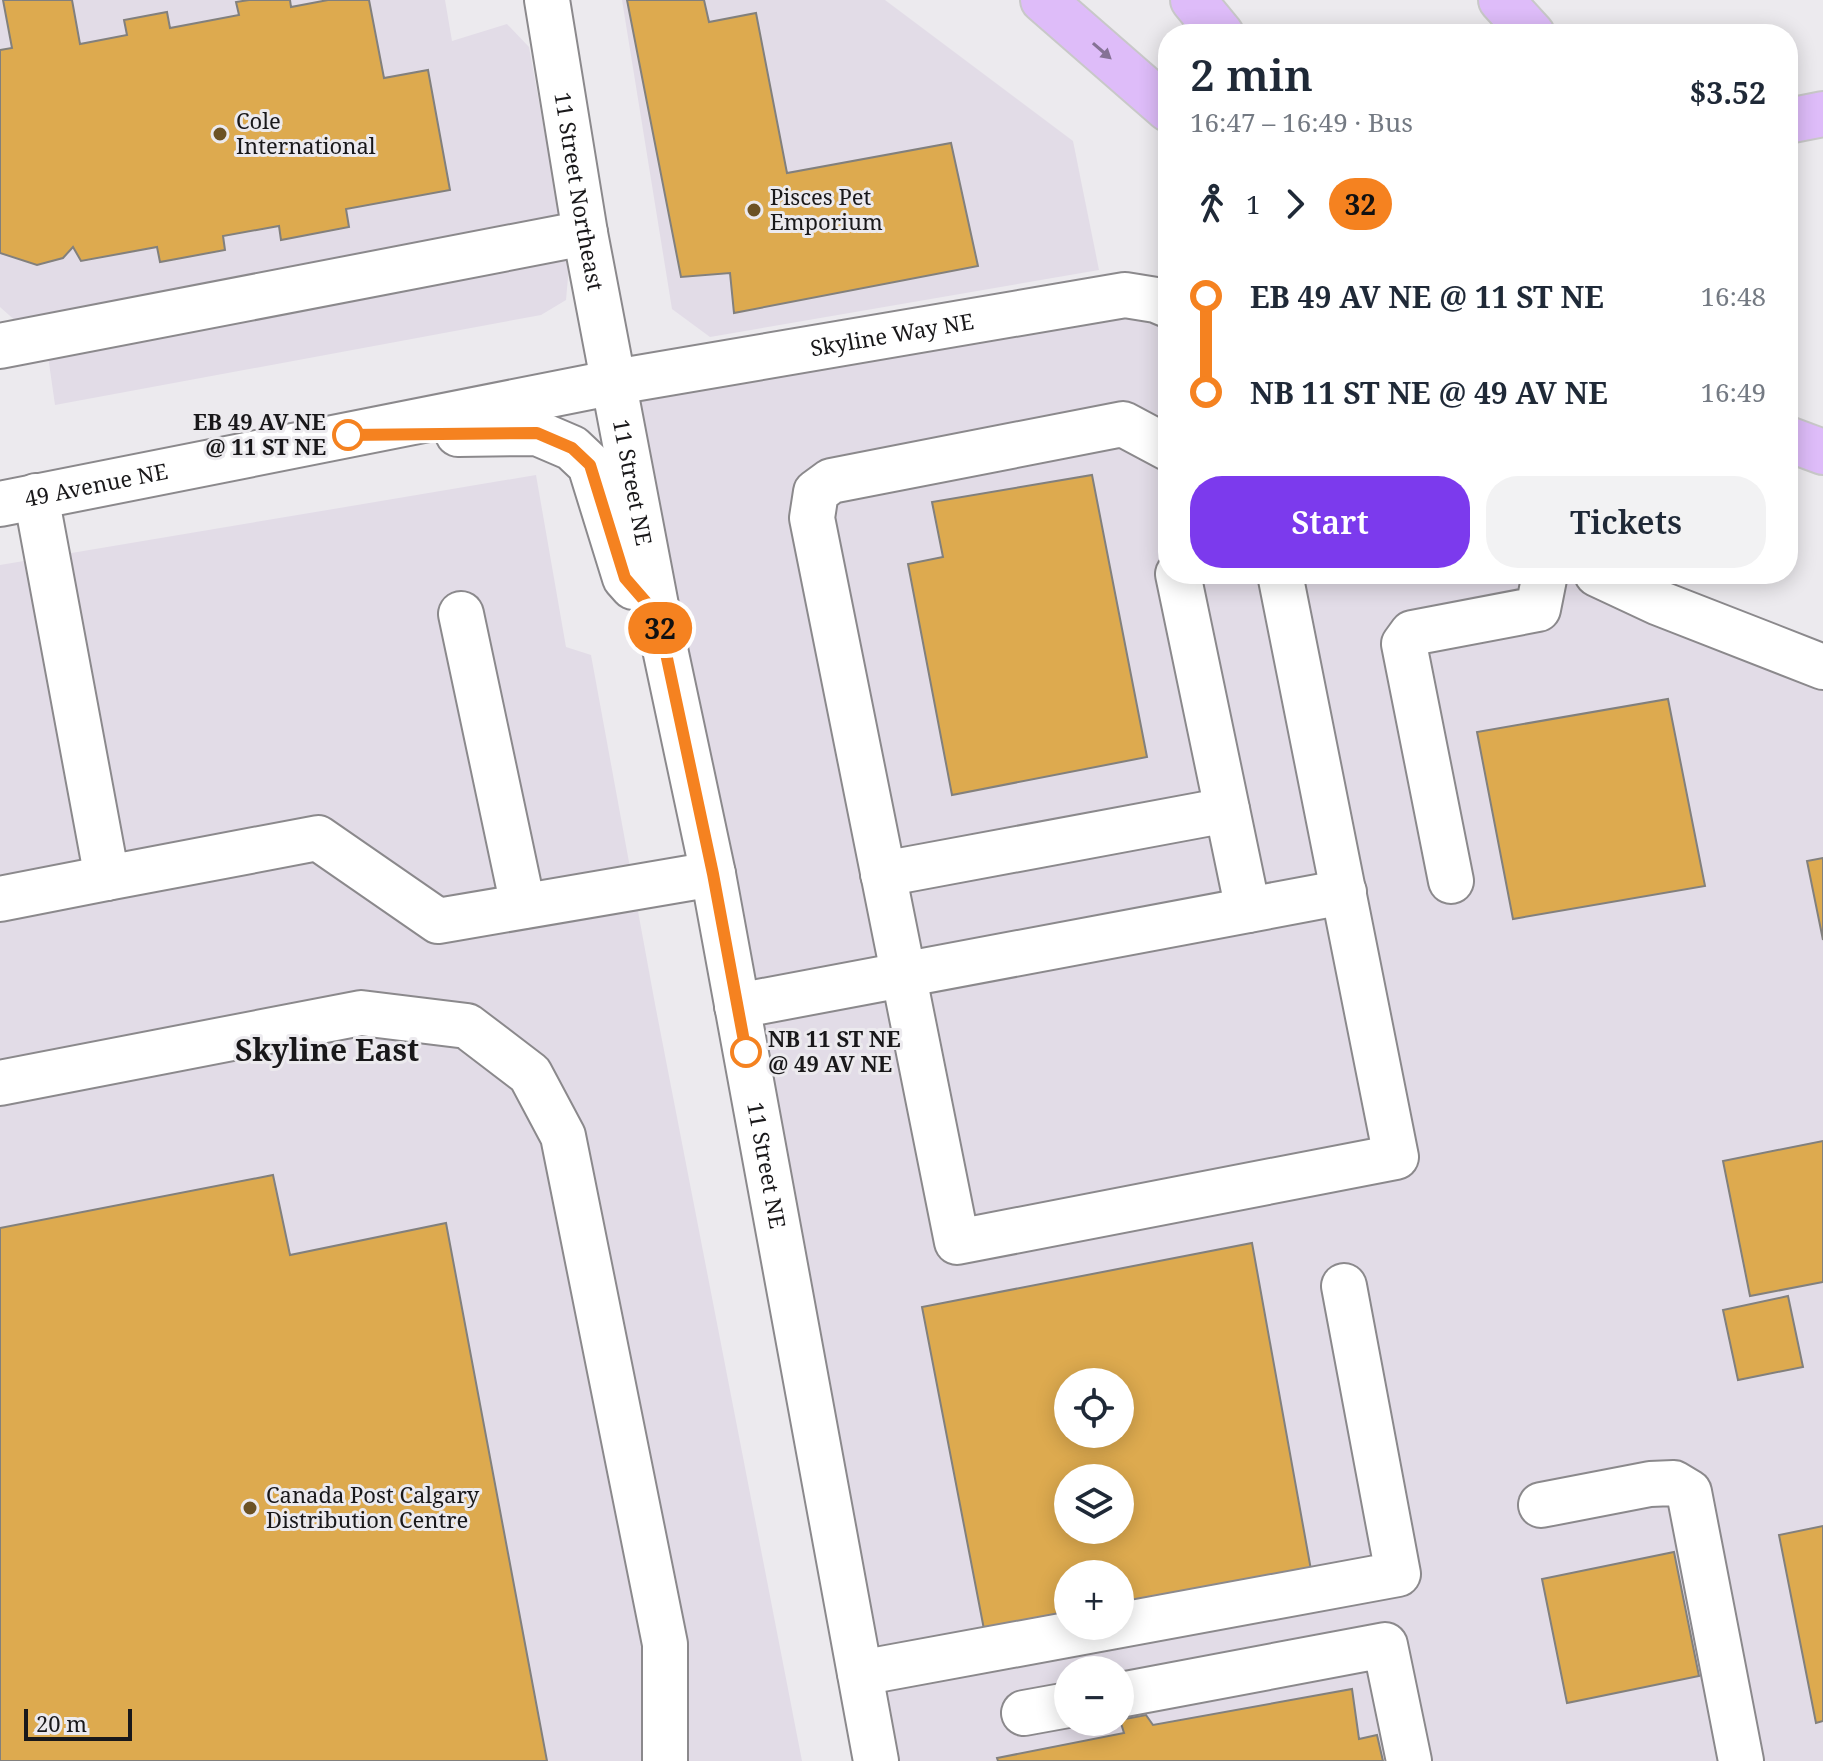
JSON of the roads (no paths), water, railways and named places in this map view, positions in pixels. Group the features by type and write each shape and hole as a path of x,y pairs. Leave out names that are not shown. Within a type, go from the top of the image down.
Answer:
{"highway":[{"path":"1043,0 1158,100"},
{"path":"1193,0 1213,24"},
{"path":"1501,0 1523,24"},
{"path":"1798,119 1823,114"},
{"path":"1798,443 1823,452"},
{"path":"1798,464 1823,467"}],"street":[{"name":"11 Street Northeast","path":"547,0 585,233 615,382"},
{"path":"0,346 585,233"},
{"name":"Skyline Way NE","path":"615,382 1125,295 1158,301"},
{"name":"49 Avenue NE","path":"18,500 615,382"},
{"name":"11 Street NE","path":"615,382 658,616 713,874 876,1761"},
{"path":"1158,443 1123,424 831,481 816,492 812,518 957,1242 1396,1157 1282,584"},
{"path":"348,435 537,433 572,448 590,465 625,578 658,616"},
{"path":"18,500 107,878"},
{"path":"1180,584 1248,910"},
{"path":"1451,881 1404,644 1412,633 1538,609 1543,584"},
{"path":"1618,584 1823,667"},
{"path":"461,614 523,906"},
{"path":"883,874 1227,810"},
{"path":"0,899 318,838 438,921 713,874"},
{"path":"737,1006 1344,892"},
{"path":"0,1083 361,1013 467,1026 530,1074 563,1136 665,1644 665,1761"},
{"path":"860,1673 1398,1574 1344,1286"},
{"path":"1541,1505 1650,1484 1674,1483 1689,1492 1741,1761"},
{"path":"1134,1692 1385,1645 1409,1761"},
{"path":"1024,1713 1054,1708"}],"place":[{"name":"Cole International","path":"220,134"},
{"name":"Pisces Pet Emporium","path":"754,210"},
{"name":"EB 49 AV NE @ 11 ST NE","path":"348,435"},
{"name":"NB 11 ST NE @ 49 AV NE","path":"746,1052"},
{"name":"Canada Post Calgary Distribution Centre","path":"250,1508"}],"district":[{"name":"Skyline East","path":"327,1051"}]}
